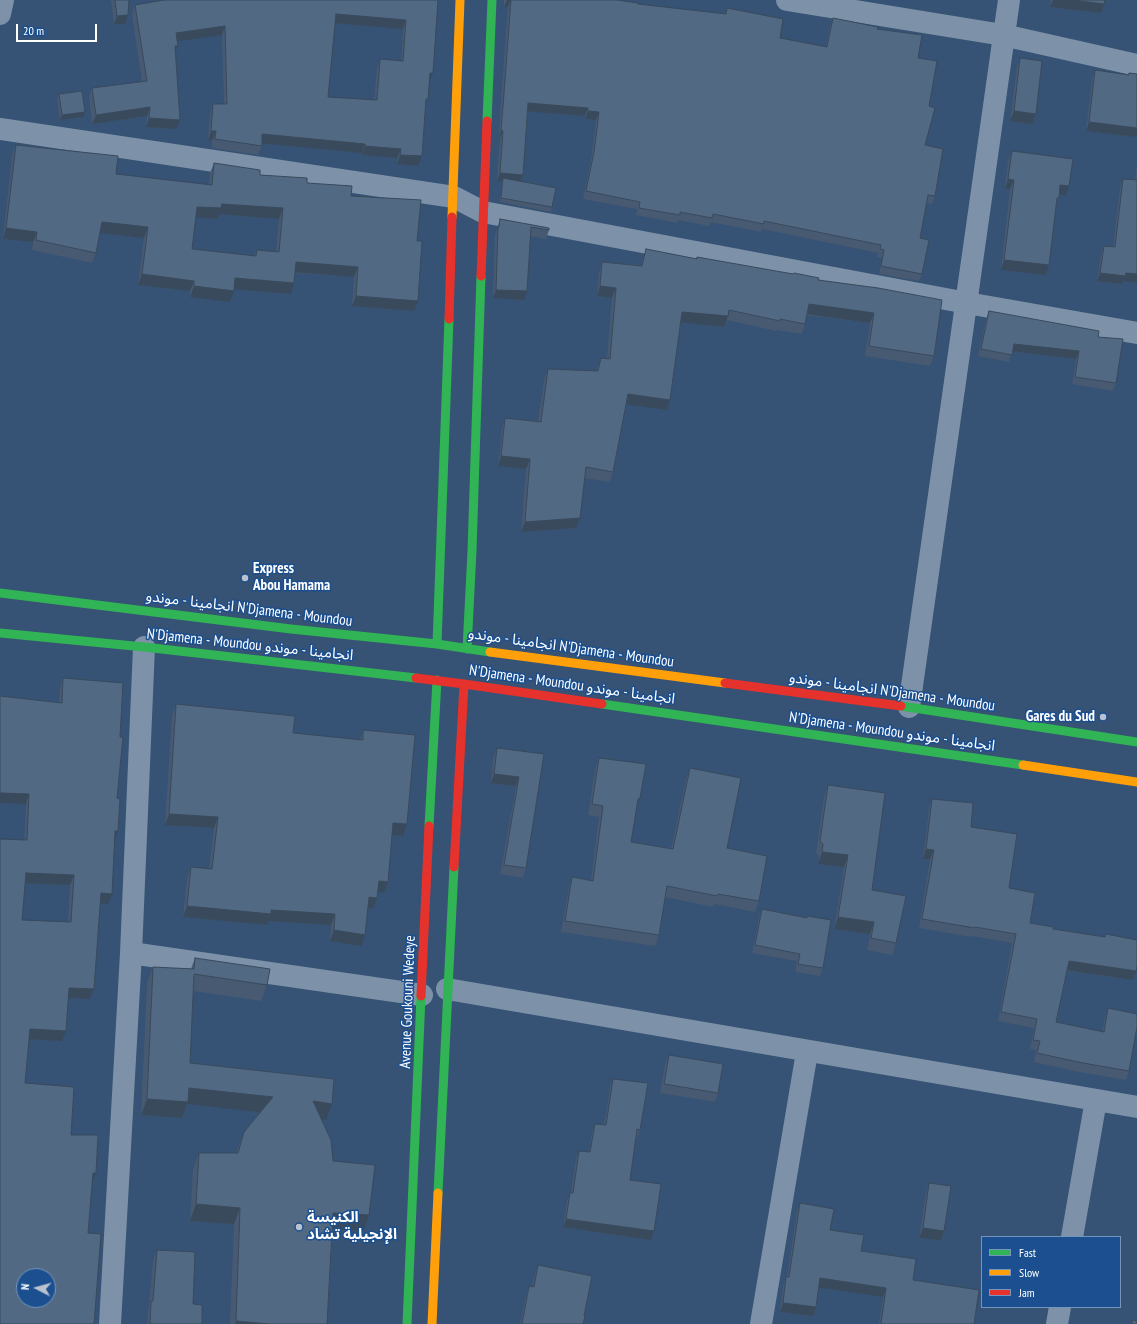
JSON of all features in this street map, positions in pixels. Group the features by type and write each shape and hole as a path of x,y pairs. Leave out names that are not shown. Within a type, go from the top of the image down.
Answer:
{"street":[{"path":"0,14 3,0"},
{"path":"437,644 460,0"},
{"path":"467,649 472,551 483,212 492,0"},
{"path":"787,0 1003,35 1137,65"},
{"path":"909,707 1009,0"},
{"path":"0,129 454,197 483,212 967,303 1137,333"},
{"name":"انجامينا - موندو N'Djamena - Moundou","path":"0,593 291,629 437,644 909,707 1137,742"},
{"name":"N'Djamena - Moundou انجامينا - موندو","path":"0,633 144,647 437,680 1137,782"},
{"path":"110,1324 131,953 144,647"},
{"name":"Avenue Goukouni Wedeye","path":"407,1324 430,793 437,680"},
{"path":"432,1324 460,729 464,684"},
{"path":"131,953 422,995"},
{"path":"447,989 807,1052 1137,1107"},
{"path":"761,1324 807,1052"},
{"path":"1072,1236 1096,1100"},
{"path":"1057,1324 1060,1308"}],"building":[{"path":"115,0 129,0 128,15 117,16"},
{"path":"164,0 438,0 433,73 430,73 428,99 426,99 422,156 400,155 401,149 365,146 365,144 262,134 262,146 215,139 216,131 211,131 213,104 227,104 225,26 176,33 178,46 175,46 180,120 149,118 150,107 96,115 92,88 147,81 135,5","holes":["336,14 406,20 403,61 380,59 377,100 328,97"]},
{"path":"511,0 617,0 638,4 726,14 727,8 783,19 780,38 827,47 833,18 878,27 877,29 922,35 918,58 937,61 929,106 935,108 925,145 943,149 935,196 928,195 920,238 929,240 922,274 881,266 884,250 880,249 881,245 764,221 764,224 713,214 712,218 680,212 680,215 639,208 640,202 586,191 594,152 599,112 588,111 588,108 528,103 523,175 500,173 503,131 501,130"},
{"path":"1072,0 1105,0 1104,4"},
{"path":"1020,58 1042,61 1036,114 1014,111"},
{"path":"1095,70 1129,75 1129,73 1137,74 1137,128 1089,122"},
{"path":"82,91 85,112 62,115 59,94"},
{"path":"16,145 118,156 116,174 212,185 214,163 260,170 260,175 307,178 307,183 352,186 351,196 421,200 417,241 422,241 418,301 356,296 358,267 296,262 294,283 235,278 234,291 194,286 194,281 142,274 148,227 102,222 96,253 36,240 37,232 6,228","holes":["222,204 283,208 279,252 257,250 256,256 192,249 197,207 221,208"]},
{"path":"1012,151 1073,159 1069,186 1060,185 1059,198 1057,198 1049,265 1004,260 1014,180 1008,179"},
{"path":"503,178 556,188 552,207 501,198"},
{"path":"1123,179 1137,180 1137,274 1126,273 1125,276 1100,273 1104,246 1115,247"},
{"path":"500,219 549,228 549,230 531,227 527,291 496,290 498,227"},
{"path":"646,249 697,259 697,257 794,273 819,278 818,280 878,288 942,300 934,356 869,346 874,313 809,304 805,324 780,319 780,321 729,310 728,316 682,312 670,400 628,394 613,472 586,467 580,518 525,522 530,459 501,456 505,418 541,422 548,369 598,371 601,358 610,359 616,288 600,286 602,262 642,266"},
{"path":"989,311 1099,331 1098,337 1123,339 1116,383 1075,377 1079,351 1014,344 1012,355 981,349"},
{"path":"63,678 123,683 120,737 123,737 117,798 120,799 118,831 115,831 112,894 101,893 94,989 69,988 66,1031 30,1029 25,1083 74,1087 71,1135 98,1135 96,1173 93,1173 88,1233 101,1234 94,1324 0,1324 0,839 27,840 29,794 0,793 0,696 62,703","holes":["26,873 74,875 71,922 22,920"]},
{"path":"176,704 295,716 293,733 363,740 363,730 415,735 407,824 393,823 388,882 379,881 377,898 369,897 365,935 334,930 335,914 271,910 271,914 187,906 191,867 212,869 218,817 169,814"},
{"path":"497,748 544,754 526,868 504,865 519,777 494,774"},
{"path":"599,758 646,764 640,798 638,799 631,842 673,849 690,768 741,778 727,848 767,856 759,901 718,894 717,896 667,886 659,935 565,921 572,877 593,881 603,806 592,804"},
{"path":"828,785 885,793 872,890 906,896 896,943 871,938 874,922 838,917 848,855 822,852 823,844 820,841"},
{"path":"932,799 973,803 971,827 1017,834 1009,888 1035,893 1030,923 1053,927 1053,929 1105,937 1106,934 1137,940 1136,971 1069,961 1056,1022 1104,1032 1108,1008 1137,1014 1137,1027 1129,1071 1037,1053 1040,1041 1033,1040 1037,1019 1001,1012 1016,934 922,919 934,850 926,849"},
{"path":"762,909 807,918 807,916 831,920 823,968 798,964 800,954 755,945"},
{"path":"195,958 270,969 267,985 194,974 190,1063 334,1079 332,1104 313,1101 331,1140 333,1161 375,1165 369,1215 333,1213 327,1324 270,1324 236,1321 240,1208 196,1204 199,1153 238,1153 244,1132 273,1097 189,1088 188,1102 147,1099 153,967 194,969"},
{"path":"669,1055 723,1064 718,1093 664,1084"},
{"path":"613,1079 648,1083 640,1130 637,1129 630,1180 661,1184 654,1231 566,1219 570,1193 573,1193 579,1151 590,1152 595,1124 606,1125"},
{"path":"929,1183 951,1186 944,1231 923,1228"},
{"path":"800,1203 834,1209 830,1230 864,1235 861,1251 916,1259 913,1280 979,1290 974,1324 881,1324 886,1288 820,1278 816,1307 783,1303 786,1277 789,1277"},
{"path":"157,1250 195,1252 193,1304 202,1305 202,1324 150,1324"},
{"path":"538,1265 592,1276 583,1324 522,1324 529,1286 534,1287"},
{"path":"1132,1320 1137,1321 1137,1324 1132,1324"}],"traffic: fast":[{"path":"487,121 492,0"},
{"path":"467,649 472,551 481,276"},
{"path":"437,644 449,319"},
{"path":"0,593 291,629 437,644 490,652"},
{"path":"0,633 144,647 416,678"},
{"path":"429,826 437,680"},
{"path":"602,704 1023,765"},
{"path":"901,706 1137,742"},
{"path":"438,1193 454,867"},
{"path":"407,1324 421,996"}],"traffic: slow":[{"path":"452,217 460,0"},
{"path":"490,652 725,683"},
{"path":"1023,765 1137,782"},
{"path":"432,1324 438,1193"}],"traffic: jam":[{"path":"481,276 487,121"},
{"path":"449,319 452,217"},
{"path":"416,678 602,704"},
{"path":"725,683 901,706"},
{"path":"454,867 464,684"},
{"path":"421,996 429,826"}],"place":[{"name":"Express Abou Hamama","path":"245,578"},
{"name":"Gares du Sud","path":"1103,717"},
{"name":"الكنيسة الإنجيلية تشاد","path":"299,1227"}]}
